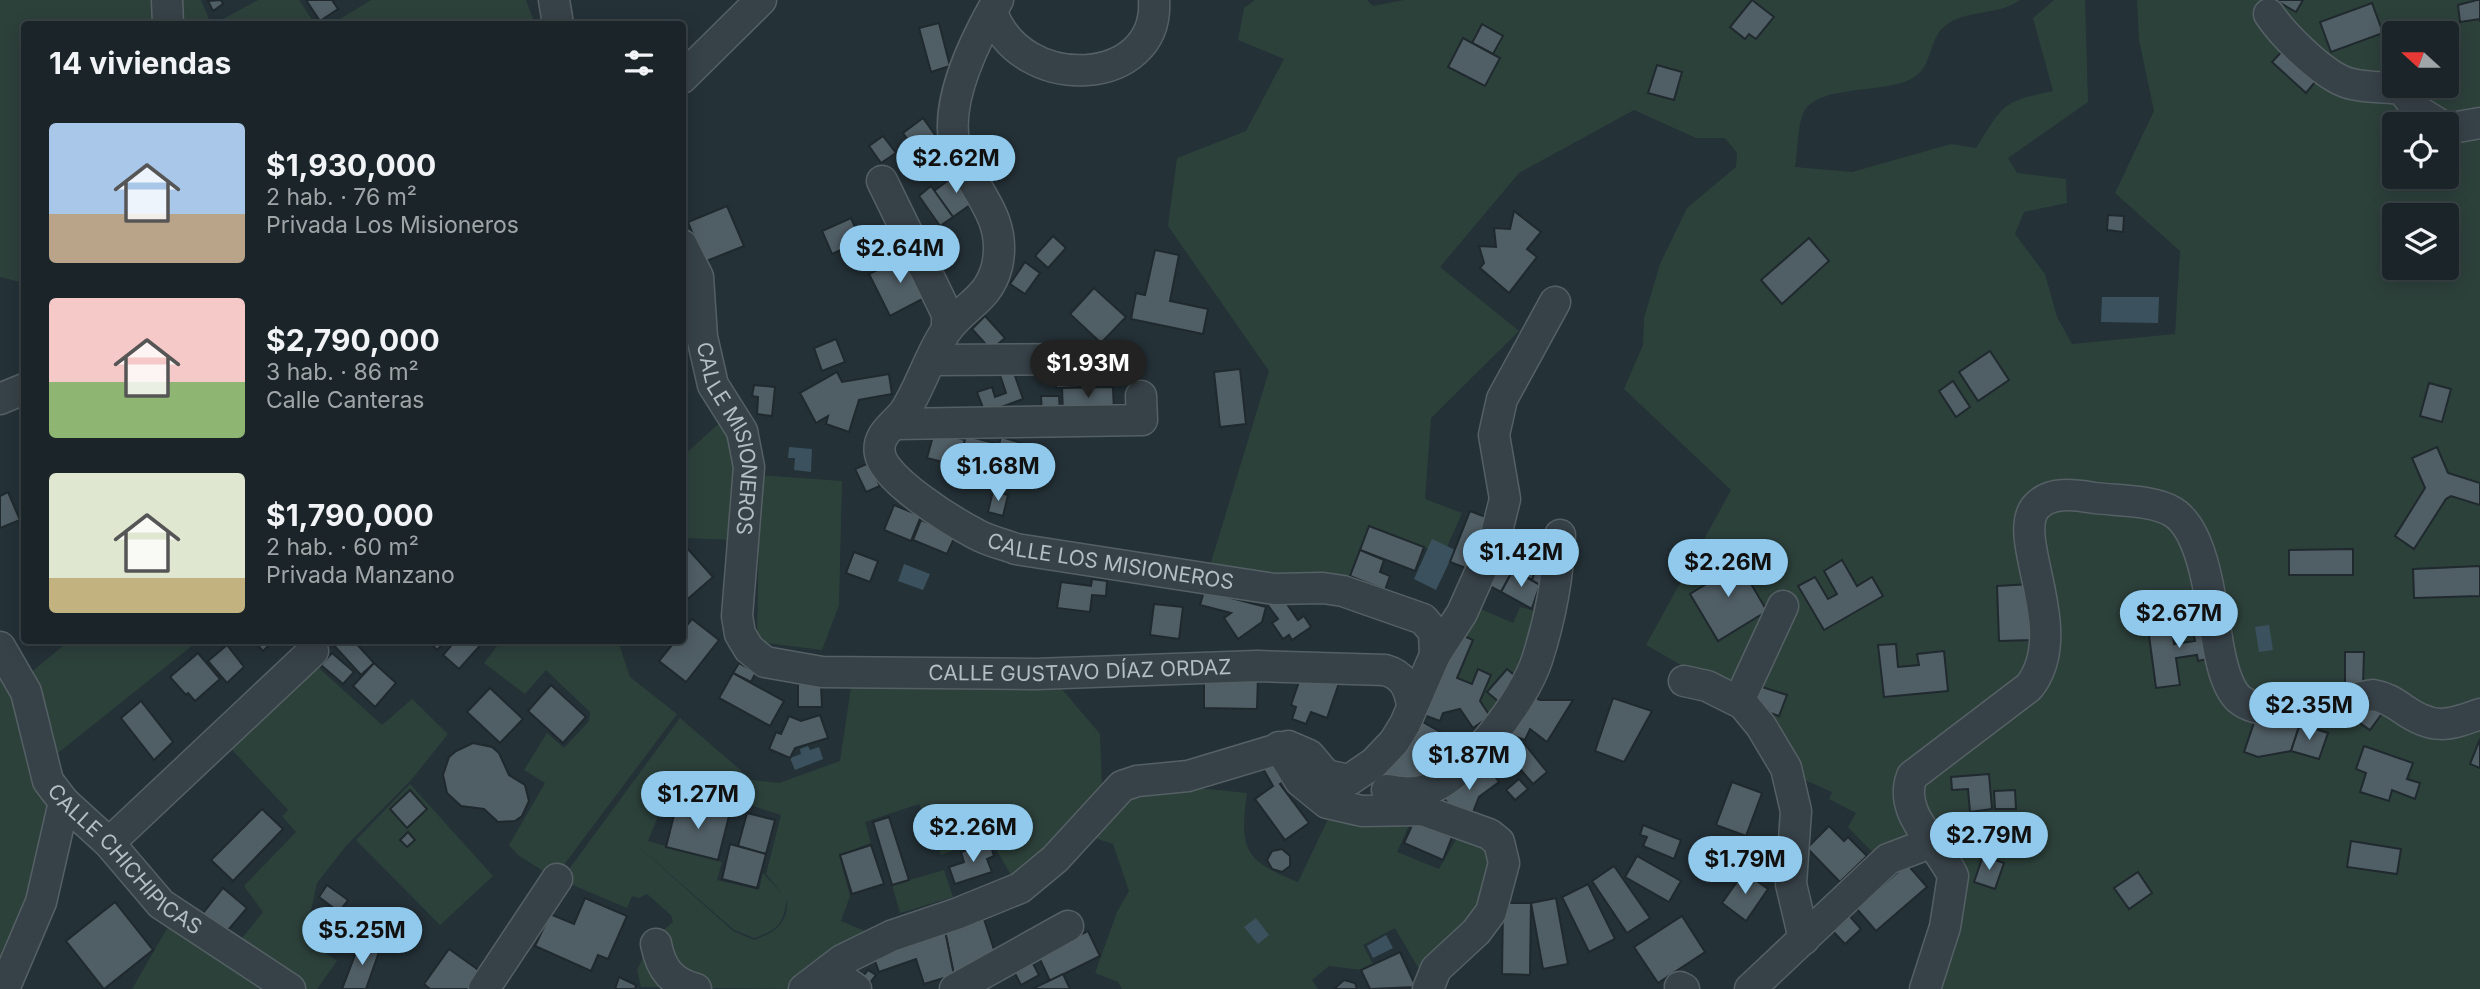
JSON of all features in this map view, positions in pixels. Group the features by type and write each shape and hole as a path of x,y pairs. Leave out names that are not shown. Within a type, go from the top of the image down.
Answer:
{"street":[{"path":"167,0 168,21"},
{"path":"554,0 558,21"},
{"path":"686,74 761,0"},
{"path":"995,6 998,29 1031,58 1059,69 1088,71 1103,70 1143,41 1152,25 1154,0"},
{"name":"CALLE LOS MISIONEROS","path":"995,6 965,70 952,121 960,159 993,213 999,254 994,278 981,300 947,329 933,360 896,424 885,433 880,446 887,470 930,505 978,535 1016,549 1274,589 1322,588 1342,591 1423,619 1434,632 1436,655"},
{"path":"2269,14 2285,34 2325,71 2350,84 2402,89 2420,112"},
{"path":"2459,127 2480,123"},
{"path":"882,181 942,302 947,314 947,329"},
{"name":"CALLE MISIONEROS","path":"686,253 698,277 702,337 713,385 742,432 750,467 737,616 740,634"},
{"path":"1349,780 1374,763 1394,742 1436,655 1452,625 1462,613 1503,516 1505,499 1494,435 1502,400 1555,302"},
{"path":"933,360 1111,359"},
{"path":"0,399 21,390"},
{"path":"896,424 1142,420 1141,396"},
{"path":"1925,989 1945,927 1953,876 1913,814 1908,798 1912,776 2029,687 2041,668 2047,637 2031,519 2041,501 2074,495 2163,508 2184,520 2200,552 2223,670 2237,698 2252,706 2286,710 2374,695 2383,696 2430,724 2451,725 2480,714"},
{"path":"804,989 829,970 891,936 1020,888 1055,859 1122,786 1138,781 1188,776 1279,747 1296,748 1309,755 1326,775 1405,793 1428,789 1464,763 1511,709 1536,662 1558,570 1560,535"},
{"path":"1739,701 1783,606"},
{"name":"CALLE GUSTAVO DÍAZ ORDAZ","path":"740,634 749,649 765,662 822,672 1037,674 1256,666 1385,670 1394,673 1406,684 1412,705"},
{"name":"CALLE CHICHIPICAS","path":"0,647 26,692 48,781 64,802 109,843 161,904 290,989"},
{"path":"109,843 313,651"},
{"path":"1684,681 1739,701 1761,726 1786,768 1796,811 1791,884 1804,939"},
{"path":"1279,747 1300,782 1327,803 1362,811 1403,807 1443,815 1489,834 1499,842 1504,856 1497,899 1491,912 1475,932 1436,969 1428,989"},
{"path":"4,989 41,902 64,802"},
{"path":"1751,989 1888,859 1933,842"},
{"path":"484,989 557,879"},
{"path":"955,989 1068,926"},
{"path":"656,944 660,963 670,977 696,989"},
{"path":"829,970 856,989"}],"green space":[{"path":"0,0 164,0 166,21 21,21 21,282 0,277"},
{"path":"169,0 201,0 210,21 171,21"},
{"path":"258,0 299,0 313,21 220,21"},
{"path":"371,0 526,0 534,21 337,21"},
{"path":"1255,0 1367,0 1373,6 1404,0 2020,0 2002,8 1962,17 1945,26 1935,39 1923,68 1911,79 1884,87 1835,94 1810,104 1801,120 1795,167 1852,172 1951,144 1976,148 2006,107 2023,98 2053,91 2033,18 2054,0 2085,0 2088,102 2008,158 2017,173 2066,179 2067,203 2024,212 2015,234 2045,274 2057,317 2072,344 2175,334 2180,251 2115,193 2154,111 2139,40 2137,0 2480,0 2480,989 1914,989 1943,933 1962,858 1943,818 1872,852 1848,827 1856,813 1829,799 1832,792 1796,776 1746,702 1646,645 1731,490 1624,389 1643,345 1644,318 1660,264 1687,208 1736,167 1737,153 1725,138 1696,138 1634,110 1519,173 1440,267 1519,331 1431,418 1425,499 1462,513 1447,547 1428,549 1369,526 1346,584 1209,569 1269,371 1168,226 1177,158 1246,131 1284,59 1238,40 1244,8"},
{"path":"725,418 735,432 736,540 686,538 686,453"},
{"path":"760,475 842,481 839,605 822,650 757,642"},
{"path":"1474,606 1513,623 1520,607 1543,613 1519,679 1507,669 1488,692 1499,702 1490,716 1480,701 1491,675 1478,670 1472,684 1457,678 1473,640 1455,632"},
{"path":"65,644 194,644 53,757 29,674"},
{"path":"499,644 619,644 630,677 677,714 554,878 518,855 509,845 545,783 524,770 547,733 564,748 589,721 590,712 546,670 525,694 484,663"},
{"path":"311,661 382,725 412,699 448,734 412,779 345,847 317,883 305,939 337,961 317,989 302,989 266,970 257,989 132,989 172,920 227,957 263,912 244,886 296,832 282,816 288,810 223,740"},
{"path":"4,674 51,800 29,899 0,964 0,675"},
{"path":"851,687 1061,688 1100,734 1102,786 1049,848 1012,877 989,837 941,855 919,804 865,822 871,843 839,855 850,896 841,921 872,934 791,989 641,987 637,970 652,940 673,922 671,915 647,894 639,898 632,896 627,908 561,880 680,718 752,780 779,783 840,761","holes":["650,800 678,800 729,813 734,800 781,815 766,874 783,895 763,873 759,890 717,880 722,862 648,841 664,801","630,839 734,930 754,938 774,929 784,914 787,898 783,920 775,930 754,940 733,931"]},
{"path":"410,784 493,876 440,925 356,840"},
{"path":"1179,786 1247,793 1244,828 1250,851 1256,860 1298,882 1330,815 1411,821 1397,852 1439,869 1462,829 1487,838 1493,897 1423,976 1395,928 1363,945 1373,964 1361,970 1329,966 1312,980 1318,989 1122,989 1118,982 1095,973 1117,912 1129,891 1113,844 1092,837 1131,795"},
{"path":"944,870 953,897 900,913 892,885"}],"water":[{"path":"2102,297 2159,297 2158,323 2101,322"},
{"path":"789,447 812,449 811,472 794,470 795,458 788,458"},
{"path":"1432,539 1455,550 1436,590 1414,579"},
{"path":"904,564 930,574 923,590 898,581"},
{"path":"2269,625 2273,650 2259,652 2255,627"},
{"path":"808,746 810,750 819,747 823,759 795,770 790,758 801,754 800,749"},
{"path":"1256,918 1269,935 1258,944 1244,927"},
{"path":"1386,935 1393,948 1373,958 1367,946"}],"building":[{"path":"221,0 223,4 213,11 208,1"},
{"path":"306,0 332,0 338,9 320,21"},
{"path":"1752,0 1774,17 1756,39 1749,34 1745,39 1730,27"},
{"path":"2275,0 2303,0 2296,12"},
{"path":"2480,0 2480,19 2460,22 2458,5"},
{"path":"2372,3 2382,33 2331,52 2320,22"},
{"path":"939,23 950,66 931,72 919,28"},
{"path":"1482,24 1503,36 1493,54 1472,43"},
{"path":"1463,38 1500,58 1485,86 1448,67"},
{"path":"2287,46 2320,76 2306,93 2272,62"},
{"path":"1657,65 1682,72 1674,100 1648,93"},
{"path":"923,118 938,139 917,153 903,133"},
{"path":"883,136 896,153 881,163 869,146"},
{"path":"950,161 958,173 946,182 938,170"},
{"path":"958,173 977,200 953,217 934,191"},
{"path":"931,186 953,217 940,226 919,196"},
{"path":"727,206 744,246 704,262 688,222"},
{"path":"1514,211 1541,232 1527,249 1537,257 1509,293 1480,268 1484,263 1479,246 1496,247 1494,228 1510,229"},
{"path":"2108,215 2124,216 2123,232 2107,230"},
{"path":"851,218 861,241 832,254 822,231"},
{"path":"1053,236 1066,248 1048,268 1035,256"},
{"path":"1809,238 1829,261 1782,304 1761,280"},
{"path":"1155,250 1179,255 1170,301 1208,309 1203,334 1131,319 1136,293 1145,295"},
{"path":"910,254 930,295 890,316 869,274"},
{"path":"1025,262 1040,273 1025,294 1010,284"},
{"path":"1094,288 1126,317 1101,343 1070,314"},
{"path":"985,316 1005,338 991,350 972,329"},
{"path":"836,339 845,362 822,371 814,348"},
{"path":"1990,351 2009,380 1978,401 1959,372"},
{"path":"1114,369 1114,387 1079,387 1078,370"},
{"path":"1240,369 1246,424 1220,427 1214,372"},
{"path":"1013,370 1023,399 985,413 977,392 992,387 995,397 1006,393 1000,375"},
{"path":"1078,371 1079,387 1056,388 1056,372"},
{"path":"837,372 842,382 889,374 892,394 859,400 849,432 826,424 828,416 816,423 800,393"},
{"path":"1953,381 1970,407 1956,417 1939,391"},
{"path":"2429,383 2451,389 2442,422 2420,416"},
{"path":"754,385 775,387 772,416 757,414 758,397 752,396"},
{"path":"1113,387 1114,412 1063,413 1062,388"},
{"path":"1041,396 1059,396 1060,413 1042,414"},
{"path":"934,432 965,440 958,466 927,458"},
{"path":"966,436 999,444 991,474 958,466"},
{"path":"1001,437 1025,444 1016,481 991,474"},
{"path":"2437,447 2448,473 2480,483 2480,505 2451,496 2446,499 2414,549 2395,536 2425,488 2412,458"},
{"path":"869,463 880,486 866,492 855,469"},
{"path":"993,491 1008,495 1003,516 988,512"},
{"path":"8,492 20,520 0,528 0,496"},
{"path":"894,505 921,516 911,541 884,530"},
{"path":"1470,511 1491,519 1471,570 1450,562"},
{"path":"921,520 956,534 947,554 913,540"},
{"path":"1369,526 1424,547 1415,571 1360,550"},
{"path":"1503,545 1521,555 1501,592 1482,582"},
{"path":"1525,548 1542,557 1532,580 1513,570"},
{"path":"686,549 713,577 686,601"},
{"path":"2353,549 2353,575 2289,575 2289,550"},
{"path":"1360,550 1384,560 1380,572 1390,576 1385,590 1350,576"},
{"path":"854,552 878,561 870,582 846,573"},
{"path":"1733,553 1767,611 1718,641 1690,594 1716,578 1709,567"},
{"path":"1842,560 1857,586 1872,577 1883,596 1824,630 1798,586 1815,577 1828,599 1837,594 1824,571"},
{"path":"2480,566 2480,596 2414,598 2413,569"},
{"path":"1513,570 1540,585 1532,609 1501,592"},
{"path":"1535,572 1549,579 1543,613 1532,609 1540,585 1532,580"},
{"path":"1092,579 1107,581 1106,596 1092,595 1090,612 1057,608 1061,582 1091,586"},
{"path":"2031,584 2033,640 1999,641 1997,586"},
{"path":"1204,591 1266,607 1262,622 1238,639 1224,618 1231,613 1200,605"},
{"path":"1280,594 1298,620 1304,616 1311,627 1292,640 1289,635 1283,639 1272,623 1278,619 1267,604"},
{"path":"1154,604 1183,607 1179,639 1150,635"},
{"path":"2208,614 2216,657 2198,661 2197,655 2176,658 2180,685 2156,688 2148,628 2171,624 2174,644 2195,641 2190,617"},
{"path":"692,619 719,640 686,682 659,661 673,644 686,644 686,627"},
{"path":"1455,632 1473,640 1457,678 1472,684 1478,669 1491,675 1480,701 1490,716 1473,728 1460,709 1443,713 1440,721 1421,714"},
{"path":"257,644 270,644 263,651"},
{"path":"333,644 357,644 374,663 361,675"},
{"path":"432,644 443,644 437,650"},
{"path":"453,644 481,644 459,669 443,655"},
{"path":"1896,644 1898,667 1919,665 1917,654 1944,651 1948,691 1884,697 1878,645"},
{"path":"227,645 244,667 227,683 208,661"},
{"path":"2345,652 2364,652 2363,684 2345,684"},
{"path":"198,653 220,679 195,701 170,677"},
{"path":"332,653 354,672 343,684 321,665"},
{"path":"374,663 396,683 375,707 353,686"},
{"path":"739,663 756,672 751,682 733,673"},
{"path":"1507,669 1519,679 1499,702 1487,692"},
{"path":"1303,670 1339,683 1327,718 1311,712 1306,724 1292,719 1296,707 1291,705"},
{"path":"733,673 784,701 770,726 719,698"},
{"path":"1204,675 1258,676 1257,709 1204,708"},
{"path":"798,684 821,684 822,707 798,707"},
{"path":"551,685 586,717 563,743 528,711"},
{"path":"1759,686 1787,695 1779,716 1752,707"},
{"path":"490,688 523,719 500,743 467,712"},
{"path":"1530,695 1540,700 1573,700 1547,742 1530,729 1525,740 1503,732"},
{"path":"2371,697 2386,708 2370,730 2354,719"},
{"path":"1613,698 1652,711 1624,762 1595,751"},
{"path":"141,701 173,742 154,760 121,718"},
{"path":"2258,711 2300,724 2291,751 2258,757 2244,752"},
{"path":"820,715 828,738 795,748 790,758 769,749 776,732 781,734 789,716 801,721"},
{"path":"1419,720 1462,744 1434,773 1425,767 1418,783 1375,777"},
{"path":"2300,724 2328,733 2319,759 2291,751"},
{"path":"2480,739 2480,768 2470,764"},
{"path":"1523,742 1547,772 1533,784 1508,755"},
{"path":"473,743 492,747 499,753 509,775 525,785 529,801 522,816 515,821 498,822 484,809 461,806 447,793 443,775 449,757"},
{"path":"2364,746 2413,763 2407,779 2420,783 2415,799 2392,790 2389,801 2360,792 2366,773 2356,769"},
{"path":"1276,756 1289,779 1280,784 1309,823 1285,840 1255,799 1273,786 1261,765"},
{"path":"1488,767 1499,782 1479,797 1470,820 1451,807 1441,795 1467,774 1472,780"},
{"path":"1989,774 1992,809 1970,812 1968,789 1952,790 1951,777"},
{"path":"1519,779 1528,789 1515,800 1506,790"},
{"path":"1732,782 1762,793 1746,836 1716,825"},
{"path":"410,790 427,809 407,828 390,809"},
{"path":"2015,790 2016,809 1995,809 1994,791"},
{"path":"677,803 729,816 718,860 666,847"},
{"path":"262,809 283,829 233,881 211,860"},
{"path":"747,813 775,820 766,854 738,846"},
{"path":"889,817 909,880 892,885 873,822"},
{"path":"1414,821 1452,837 1443,860 1404,843"},
{"path":"1643,825 1681,840 1674,859 1643,846 1647,837 1640,835"},
{"path":"1829,826 1844,841 1848,837 1867,856 1840,882 1807,848"},
{"path":"408,832 415,840 407,847 400,840"},
{"path":"2351,841 2401,849 2397,874 2347,867"},
{"path":"990,843 994,856 987,859 992,872 955,884 949,867 964,862 961,852"},
{"path":"730,844 766,854 757,888 722,879"},
{"path":"871,845 884,884 852,894 840,855"},
{"path":"1282,849 1290,856 1290,866 1282,872 1272,869 1267,860 1272,851"},
{"path":"1637,856 1681,881 1669,902 1625,877"},
{"path":"1983,856 2004,863 1995,889 1974,882"},
{"path":"1907,864 1927,887 1876,931 1856,908"},
{"path":"1614,866 1650,918 1627,933 1592,881"},
{"path":"1744,872 1768,889 1746,921 1722,903"},
{"path":"2138,872 2152,893 2129,909 2114,888"},
{"path":"1588,884 1615,939 1589,952 1562,897"},
{"path":"327,885 348,900 339,912 319,897"},
{"path":"223,888 247,908 223,936 200,917"},
{"path":"585,898 627,916 608,959 598,955 591,971 535,946 550,914 574,924"},
{"path":"1556,898 1568,964 1543,969 1531,903"},
{"path":"115,902 153,950 104,989 66,941"},
{"path":"1503,903 1531,903 1530,975 1502,974"},
{"path":"1846,912 1861,929 1845,944 1829,927"},
{"path":"1682,916 1705,952 1658,983 1634,947"},
{"path":"984,919 997,959 954,975 945,931"},
{"path":"945,931 954,975 924,984 916,959 879,972 872,953"},
{"path":"1088,931 1100,956 1050,981 1038,955"},
{"path":"360,942 380,949 366,989 342,989"},
{"path":"449,949 484,974 473,989 430,989 424,984"},
{"path":"1400,952 1416,987 1370,989 1361,970"},
{"path":"1028,954 1039,975 1021,985 1010,964"},
{"path":"868,970 876,975 865,989 853,989"},
{"path":"1063,974 1070,989 1032,989"},
{"path":"619,977 636,985 635,989 615,989"},
{"path":"1344,980 1355,983 1357,989 1334,989"}]}
